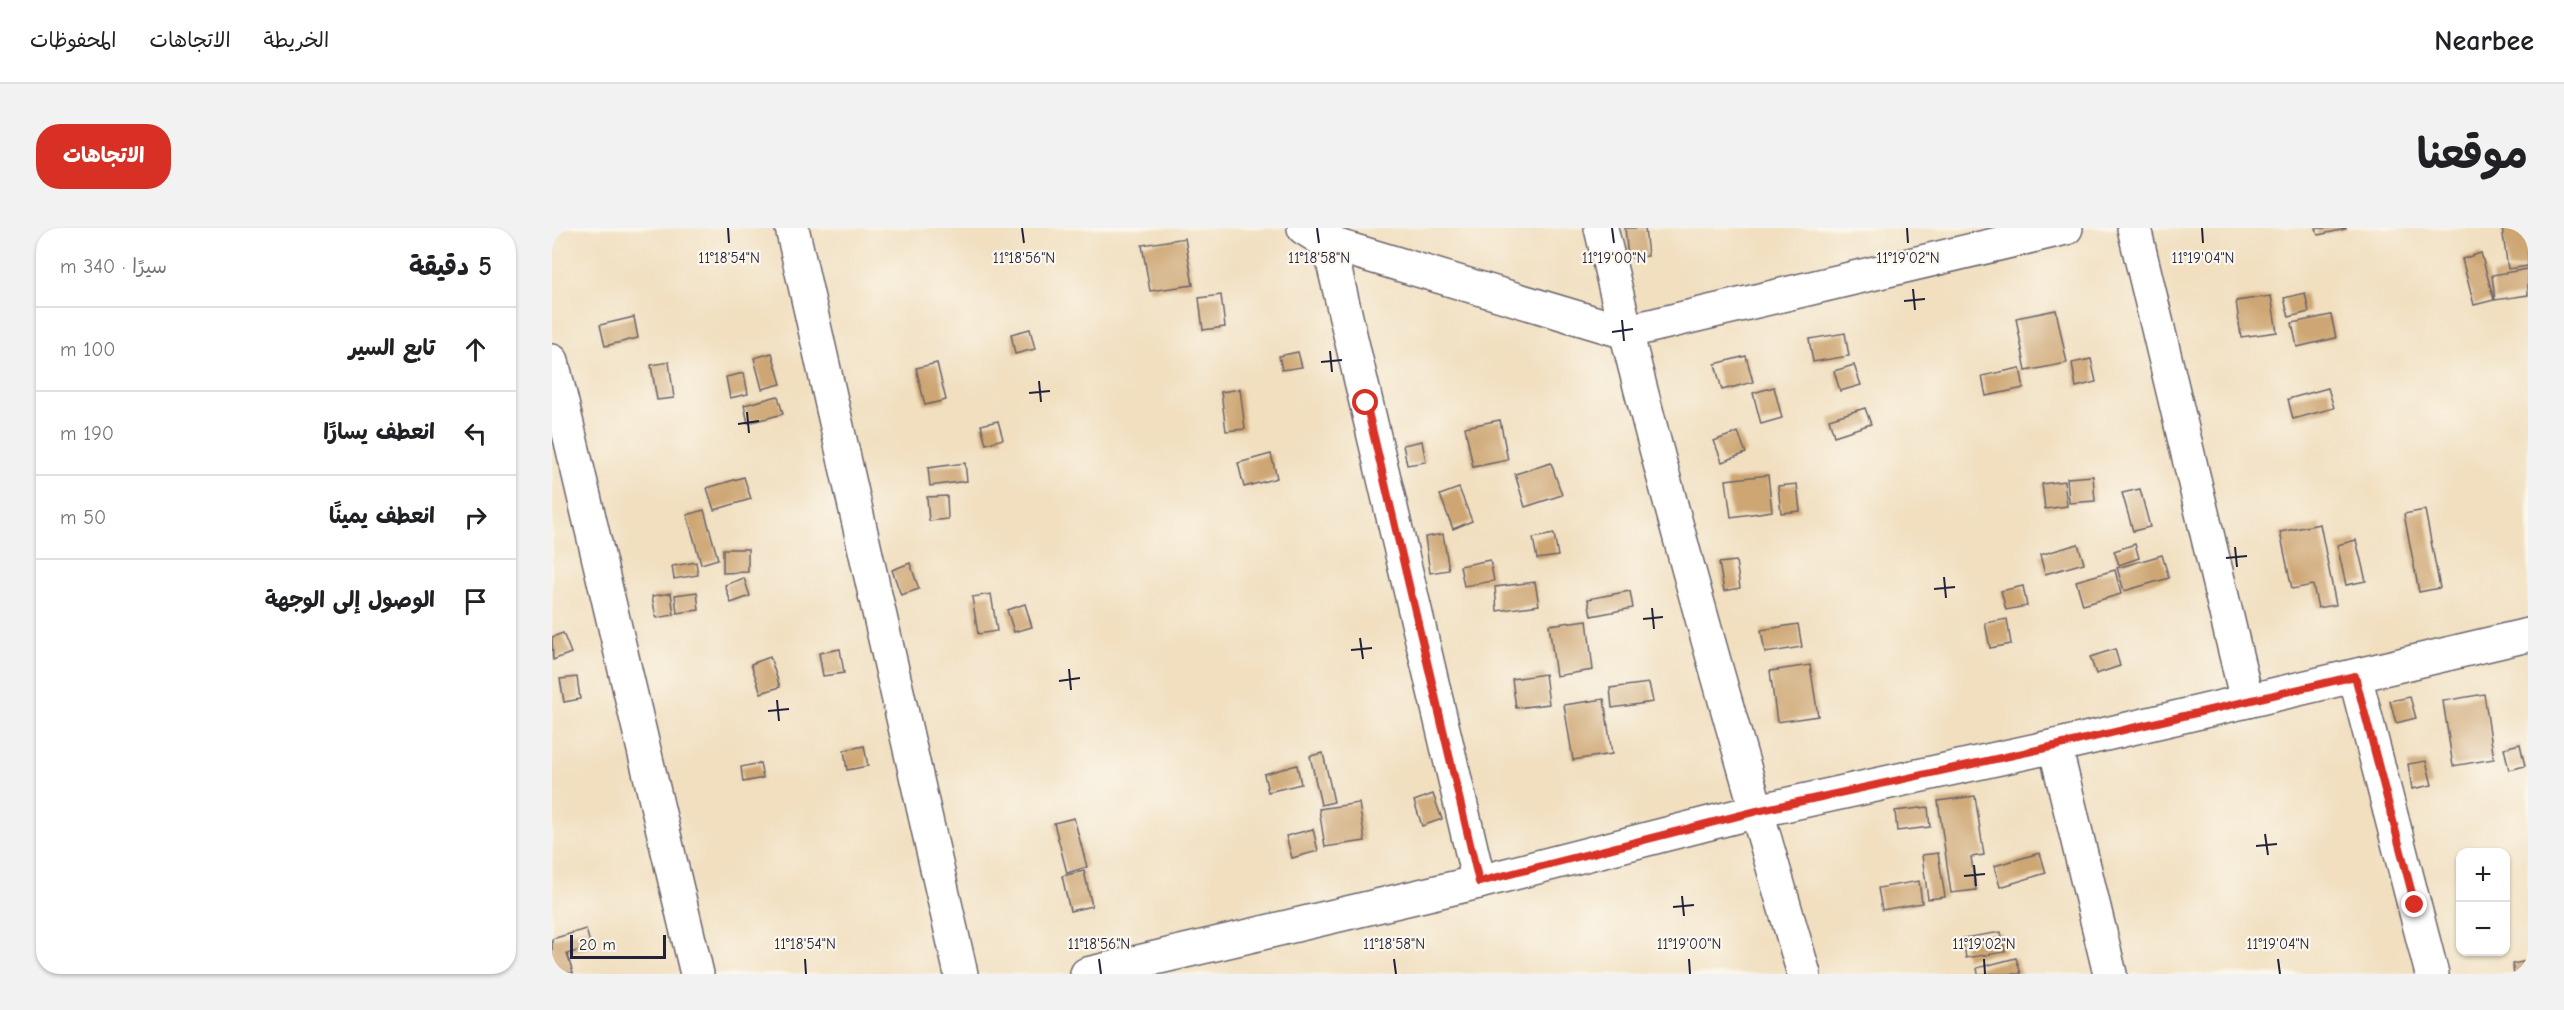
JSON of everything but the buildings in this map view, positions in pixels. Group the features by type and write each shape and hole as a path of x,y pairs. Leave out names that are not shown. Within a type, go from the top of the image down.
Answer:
{"street":[{"path":"792,228 961,974"},
{"path":"1601,228 1625,332 1804,974"},
{"path":"1319,233 1625,332 2066,228"},
{"path":"2134,228 2247,701"},
{"path":"1319,233 1479,882"},
{"path":"552,361 698,974"},
{"path":"1087,974 1479,882 1757,811 2055,746 2528,635"},
{"path":"2355,676 2433,974"},
{"path":"2055,746 2110,974"}],"route":[{"path":"1366,403 1479,882 1757,811 2055,746 2355,676 2415,905"}]}
